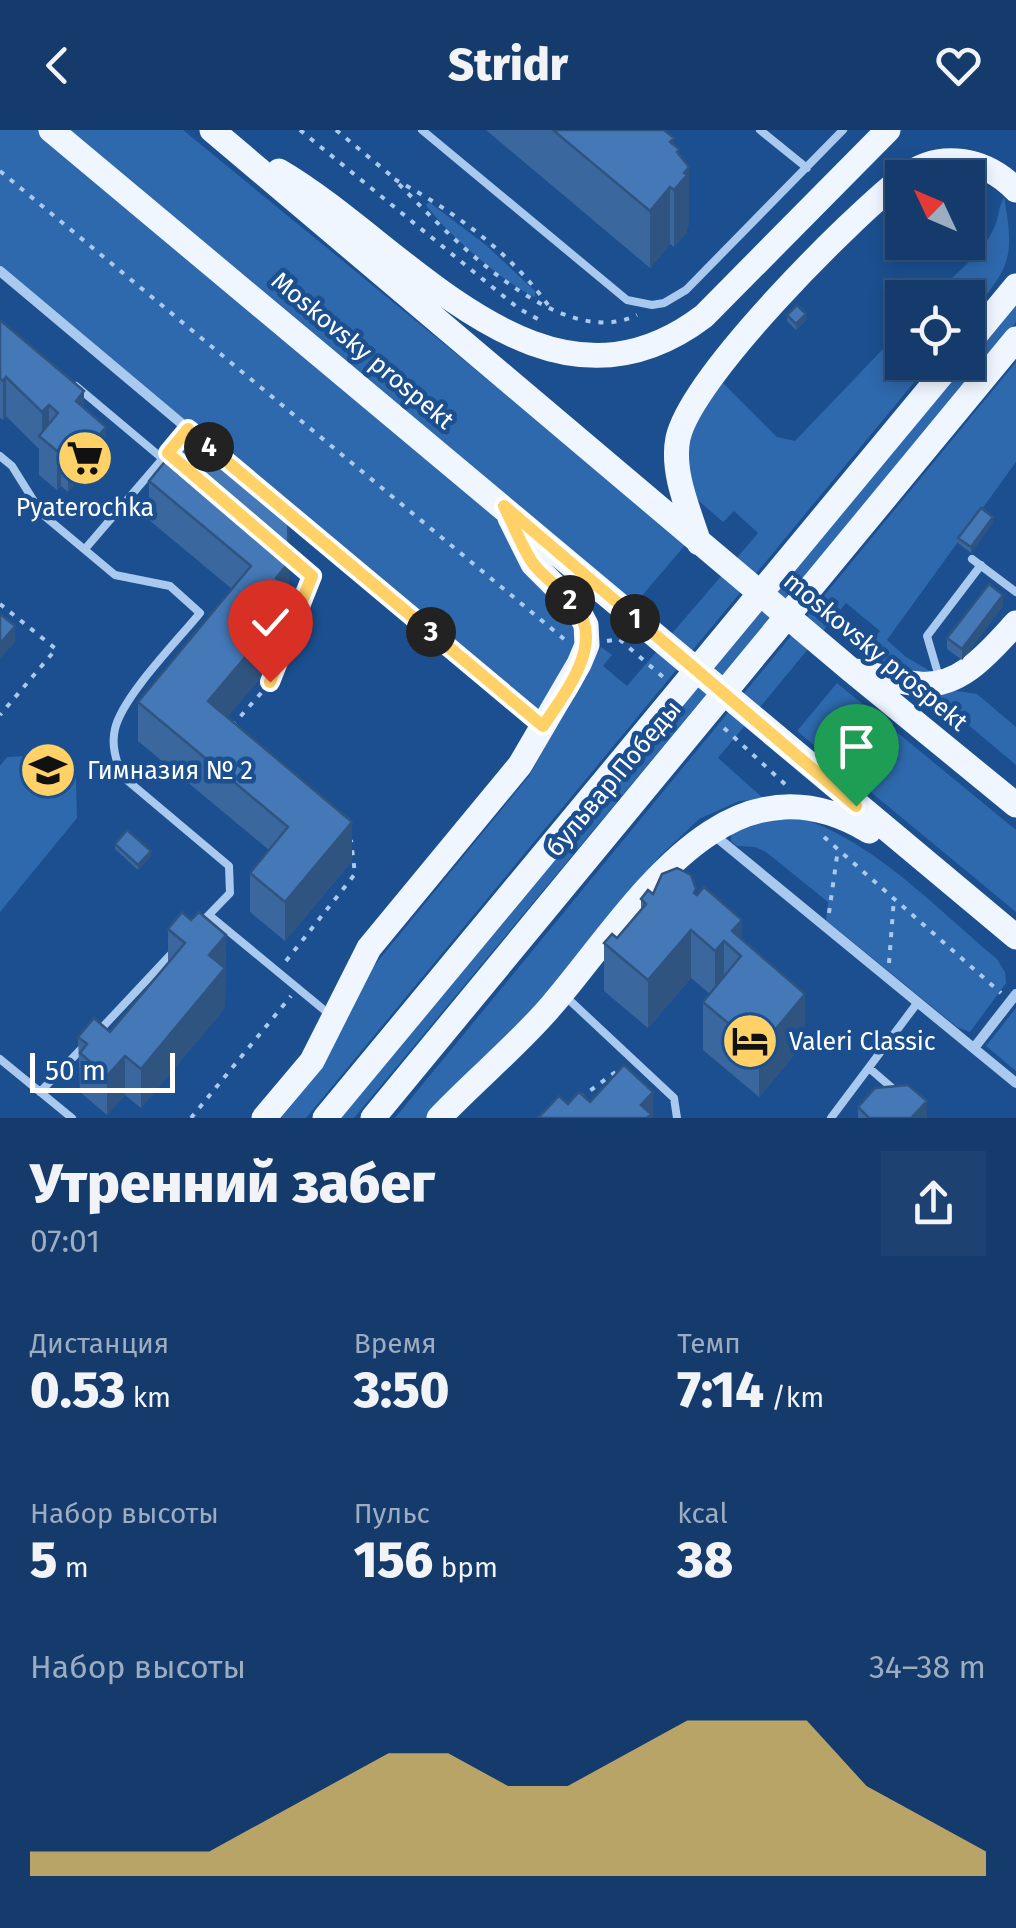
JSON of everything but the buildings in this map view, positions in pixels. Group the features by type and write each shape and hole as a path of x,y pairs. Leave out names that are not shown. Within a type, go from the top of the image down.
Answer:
{"main road":[{"name":"Moskovsky prospekt","path":"51,130 504,506 627,629"},
{"path":"215,133 318,193 450,302 524,338 596,358 652,347 692,325 888,130"},
{"path":"215,133 699,542"},
{"path":"985,166 1016,190"},
{"path":"699,542 677,459 678,437 691,406 710,376 793,284 885,195"},
{"path":"985,323 1016,286"},
{"name":"бульвар Победы","path":"374,1118 1016,339"},
{"name":"бульвар Победы","path":"325,1118 937,380"},
{"path":"264,1118 312,1061 369,948 520,765 566,690 587,645 586,625 577,608 534,564 504,506"},
{"name":"moskovsky prospekt","path":"699,542 1016,805"},
{"path":"627,629 786,746 1016,938"},
{"path":"851,670 919,684 940,682 975,666 1008,637"},
{"path":"439,1118 521,1042 672,861 709,831 755,812 797,804 844,816 925,865"}],"street":[{"path":"0,271 543,726"},
{"path":"709,831 1016,1083"},
{"path":"974,1048 1013,998"}],"lane":[{"path":"38,130 80,154"},
{"path":"422,130 627,300 652,305 664,303 697,280 843,130"},
{"path":"760,130 807,168"},
{"path":"74,384 164,458"},
{"path":"85,549 188,429"},
{"path":"0,456 12,466 42,514 115,575 170,586 200,613 122,709 114,730 114,754 122,776 228,866 230,893 196,928"},
{"path":"972,559 1016,592"},
{"path":"940,682 926,636 981,566"},
{"path":"208,915 332,1017"},
{"path":"40,1092 183,942"},
{"path":"562,993 674,1098 676,1118"},
{"path":"831,1118 918,1002"},
{"path":"0,1060 40,1092 59,1114 72,1118"},
{"path":"869,1068 913,1106"}],"path":[{"path":"300,130 518,308 547,324"},
{"path":"336,130 394,178 476,257 529,298 574,319 593,322 628,319 652,305"},
{"path":"0,171 568,641 587,645 627,629"},
{"path":"394,178 446,209 475,232 548,305"},
{"path":"226,733 270,682 312,576 283,551"},
{"path":"0,604 56,649 0,715"},
{"path":"769,767 791,790 797,804"},
{"path":"824,836 1013,998"},
{"path":"277,972 355,874 351,839"},
{"path":"827,928 838,849"},
{"path":"888,978 894,898"},
{"path":"191,1118 297,989"},
{"path":"578,1098 633,1060"}],"shaded area":[{"path":"0,130 38,130 81,154 504,506 586,625 543,727 0,271"},
{"path":"68,130 183,130 687,543 634,605"},
{"path":"1004,197 1008,251 1000,275 985,296 985,280 950,280 970,260 985,260 985,243"},
{"path":"429,202 487,246 535,291 535,297 461,243 426,205"},
{"path":"1016,303 1016,322 985,359 985,340"},
{"path":"885,347 885,380 916,380 306,1118 281,1118 322,1068 369,972 529,776 601,647 612,655 603,666 627,686 758,533 734,511 723,522 692,495 692,434 721,381 777,437 795,441"},
{"path":"1016,362 1016,462 887,640 930,671 903,673 865,650 880,631 846,603 718,758 764,799 739,801 699,819 659,857 522,1023 426,1118 395,1118"},
{"path":"952,380 968,380 354,1118 339,1118"},
{"path":"837,683 1016,830 1016,912 797,731"},
{"path":"943,689 977,694 1016,727 1016,765 934,696"},
{"path":"44,755 76,779 77,818 0,912 0,766 7,757"},
{"path":"793,816 821,826 875,857 997,959 1006,983 970,1032 957,1027 826,920 828,902 766,852 731,841 731,834 768,820"},
{"path":"1016,1008 1016,1071 986,1046"}],"place":[{"name":"Pyaterochka","path":"85,458"},
{"name":"Гимназия № 2","path":"48,770"},
{"name":"Valeri Classic","path":"750,1041"}],"route":[{"path":"270,682 312,576 168,453 188,429 543,726 579,664 587,645 586,625 577,608 534,564 504,506 856,806"}]}
